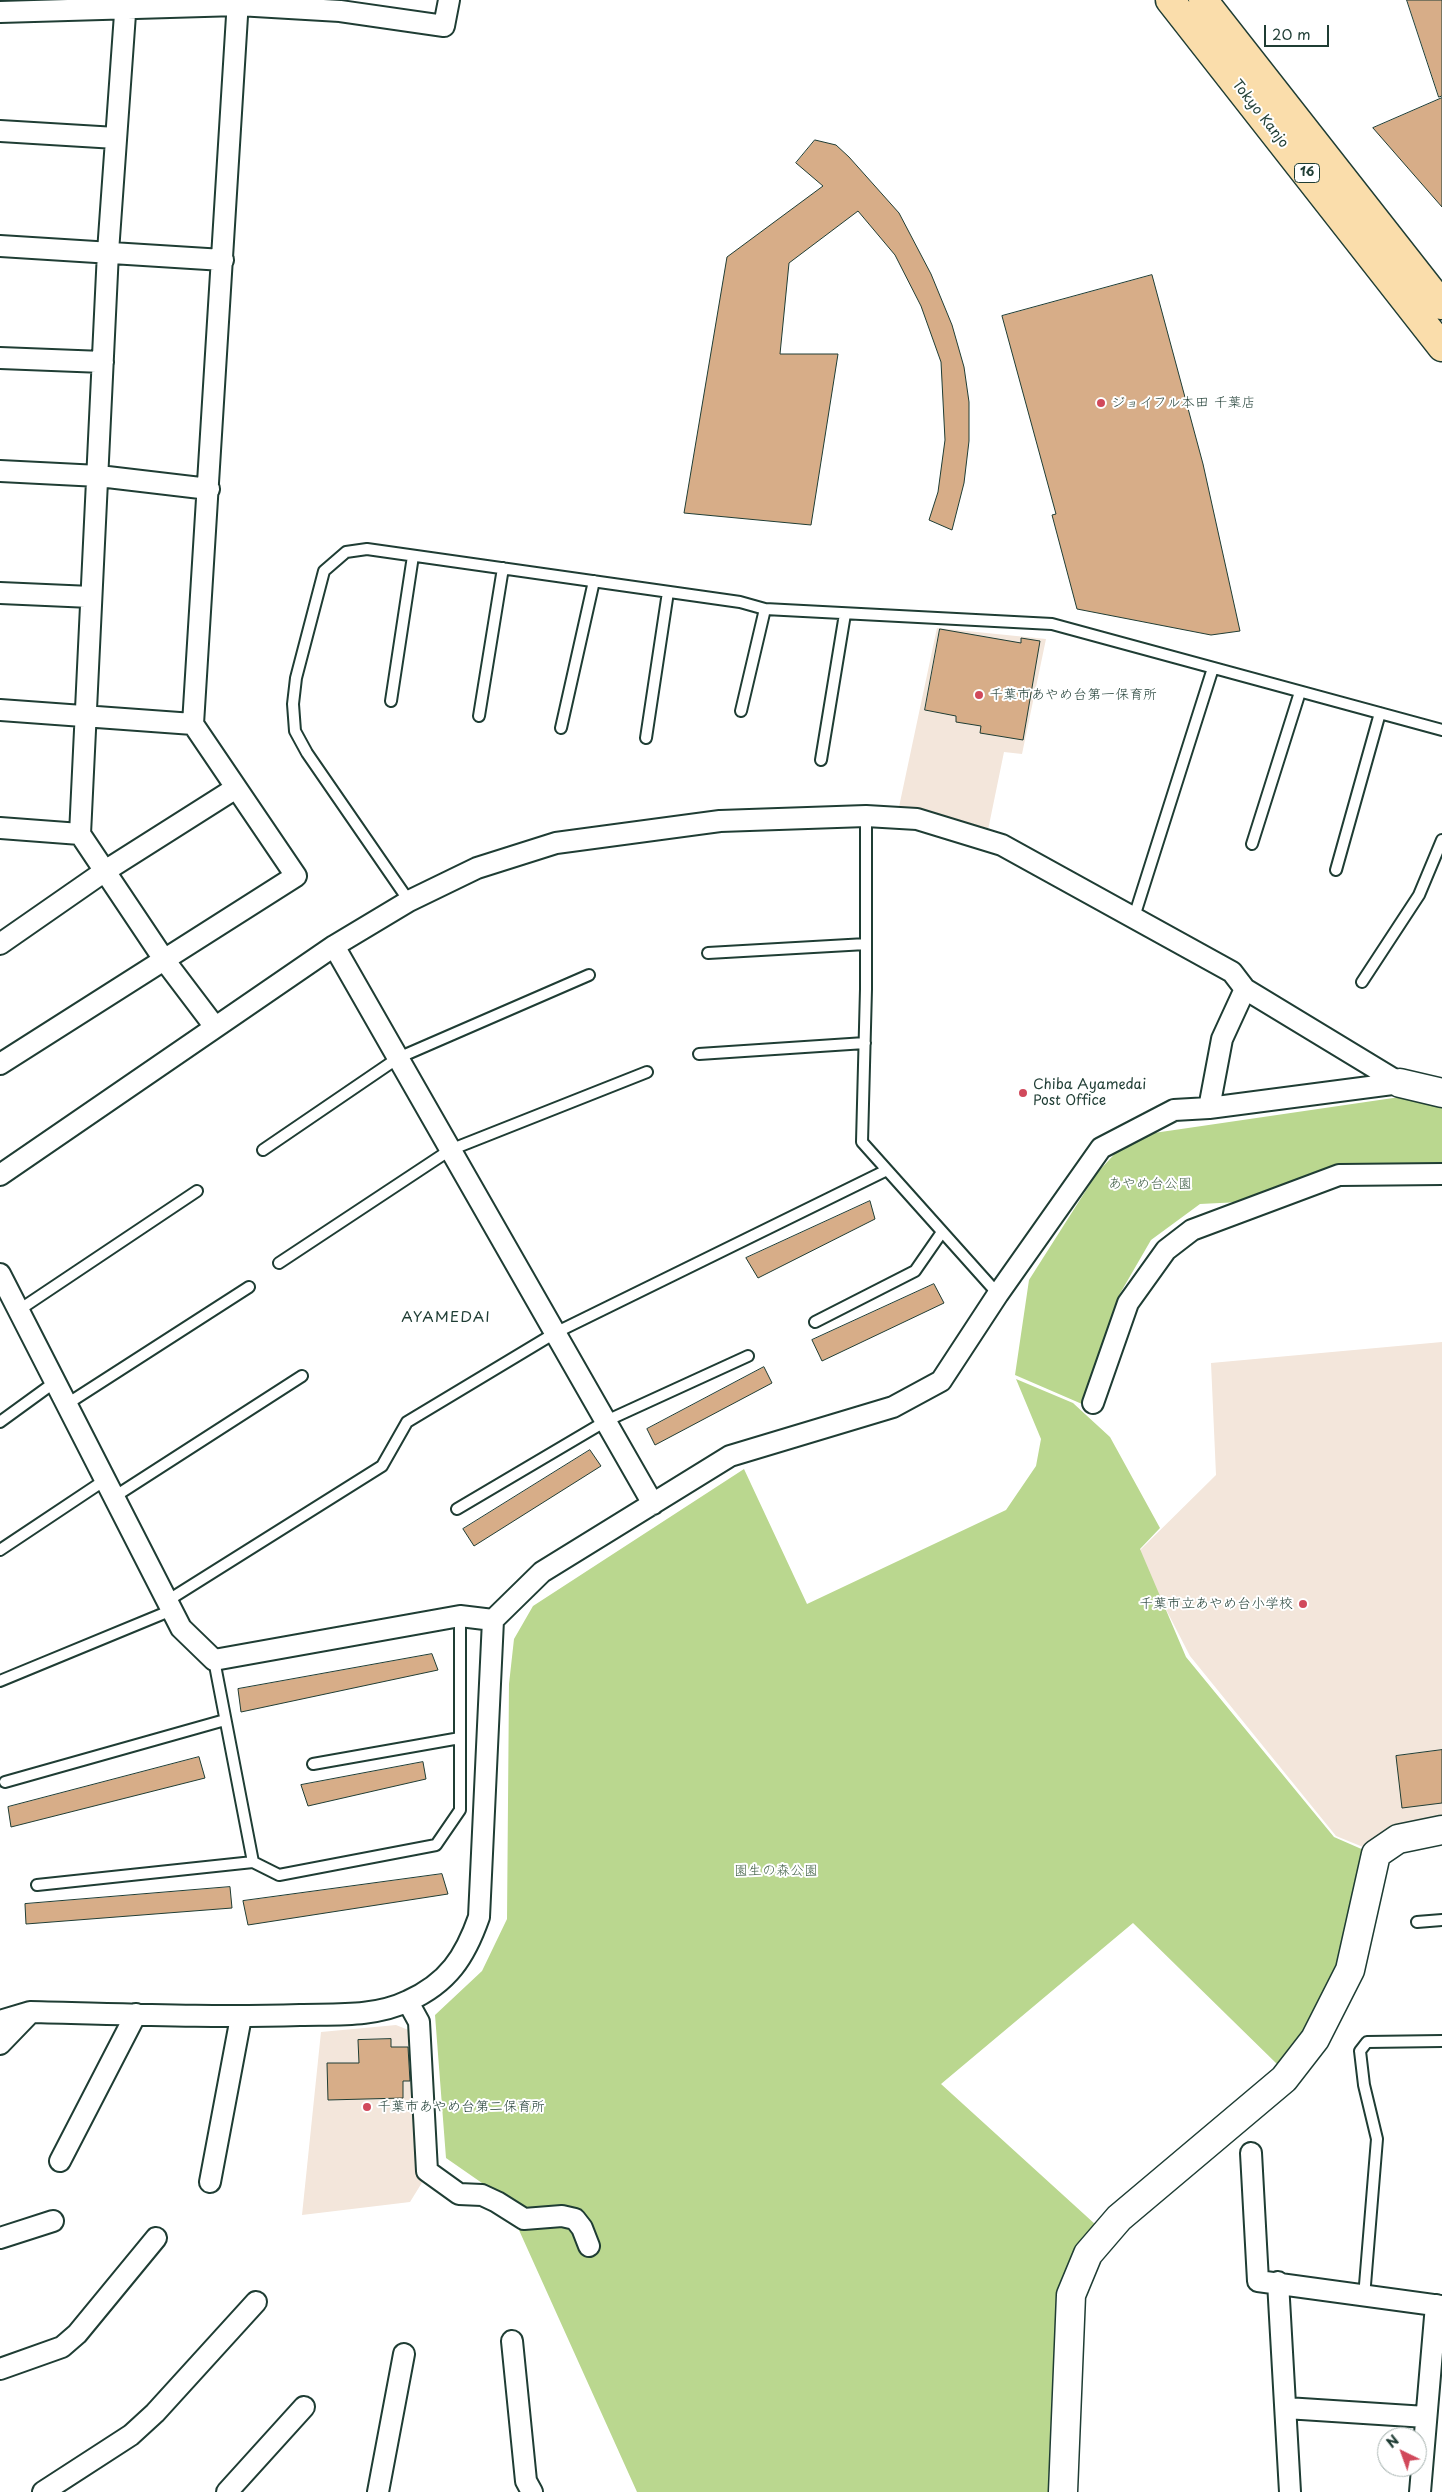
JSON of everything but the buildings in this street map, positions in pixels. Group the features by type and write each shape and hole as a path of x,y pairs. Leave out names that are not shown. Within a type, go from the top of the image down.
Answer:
{"highway":[{"name":"Tokyo Kanjo","path":"1170,0 1442,347"},
{"name":"Tokyo Kanjo","path":"1203,0 1442,305"}],"street":[{"path":"0,12 125,4 238,2 341,6 444,26 449,0"},
{"path":"0,1064 165,961 296,876 193,724 238,2"},
{"path":"125,4 108,252 99,476 91,597 80,834 165,961 216,1027"},
{"path":"0,131 116,138"},
{"path":"0,246 223,260"},
{"path":"0,358 103,362"},
{"path":"0,471 99,476 209,489"},
{"path":"0,593 91,597"},
{"path":"0,710 193,724"},
{"path":"0,944 105,872 236,788"},
{"path":"0,1175 334,946 409,901 477,868 556,843 720,821 866,816 917,820 1002,845 1232,972 1245,989 1400,1083 1442,1093"},
{"path":"0,828 80,834"},
{"path":"334,946 653,1504"},
{"path":"1209,1108 1222,1039 1245,989"},
{"path":"0,2021 30,2012 241,2017 358,2013 382,2010 408,2002 435,1986 454,1968 470,1944 479,1917 493,1620 542,1572 730,1456 893,1406 941,1381 998,1294 1101,1148 1174,1110 1209,1108 1400,1083"},
{"path":"1093,1403 1128,1303 1166,1250 1192,1230 1340,1174 1442,1174"},
{"path":"0,1274 10,1302 67,1404 181,1628 214,1660 460,1616 493,1620"},
{"path":"1063,2492 1071,2295 1088,2254 1119,2218 1284,2079 1315,2039 1350,1970 1376,1854 1398,1839 1442,1830"},
{"path":"408,2002 419,2022 427,2171 459,2194 482,2195 524,2219 562,2216 575,2219 582,2228 589,2246"},
{"path":"0,2044 30,2012"},
{"path":"60,2161 136,2014"},
{"path":"210,2182 241,2017"},
{"path":"1251,2153 1258,2281 1278,2282 1364,2297 1439,2306 1426,2417 1420,2492"},
{"path":"0,2238 53,2221"},
{"path":"0,2369 62,2347 77,2334 156,2238"},
{"path":"1278,2282 1290,2492"},
{"path":"43,2492 131,2434 155,2413 256,2302"},
{"path":"512,2341 526,2481 532,2492"},
{"path":"378,2492 404,2354"},
{"path":"227,2492 304,2407"},
{"path":"1286,2408 1426,2417"}],"lane":[{"path":"409,901 307,753 295,731 293,704 296,678 324,571 346,552 367,549 740,602 766,609 1052,624 1442,730"},
{"path":"391,701 413,556"},
{"path":"479,716 503,568"},
{"path":"561,728 594,581"},
{"path":"646,738 668,592"},
{"path":"741,710 766,609"},
{"path":"821,760 845,614"},
{"path":"1134,918 1213,668"},
{"path":"1252,844 1300,692"},
{"path":"1336,870 1380,713"},
{"path":"866,816 865,1043 862,1142 998,1294"},
{"path":"1362,982 1419,895 1442,840"},
{"path":"708,953 866,944"},
{"path":"263,1150 398,1058 589,975"},
{"path":"699,1054 865,1043"},
{"path":"279,1263 450,1150 647,1072"},
{"path":"0,1681 170,1606 382,1466 408,1422 555,1333 887,1170"},
{"path":"10,1302 197,1191"},
{"path":"815,1322 915,1271 942,1232"},
{"path":"67,1404 248,1287"},
{"path":"457,1509 606,1421 748,1356"},
{"path":"0,1550 110,1489 302,1376"},
{"path":"0,1422 55,1382"},
{"path":"37,1886 253,1862 279,1876 436,1845 460,1810 460,1616"},
{"path":"214,1660 253,1862"},
{"path":"5,1782 226,1720"},
{"path":"313,1764 460,1738"},
{"path":"1417,1922 1442,1920"},
{"path":"1364,2297 1377,2139 1364,2085 1360,2051 1367,2042 1442,2041"}],"shaded area":[{"name":"千葉市あやめ台第一保育所","path":"937,628 1046,639 1022,754 1004,752 988,830 899,807"},
{"name":"千葉市立あやめ台小学校","path":"1442,1342 1442,1821 1368,1849 1336,1836 1190,1656 1137,1553 1216,1475 1211,1363"},
{"name":"千葉市あやめ台第二保育所","path":"396,2025 416,2033 423,2181 410,2202 302,2215 321,2032"}],"green space":[{"name":"あやめ台公園","path":"1400,1097 1442,1106 1442,1166 1240,1202 1200,1204 1151,1240 1118,1297 1082,1404 1015,1375 1029,1280 1097,1173 1121,1147 1147,1134"},
{"name":"園生の森公園","path":"1016,1379 1073,1403 1110,1437 1160,1528 1140,1549 1186,1657 1334,1837 1366,1851 1346,1938 1336,1972 1313,2019 1278,2065 1133,1923 941,2084 1096,2225 1076,2246 1056,2304 1048,2492 637,2492 505,2199 446,2158 435,2015 482,1971 507,1919 509,1684 514,1639 533,1606 744,1469 807,1604 1006,1510 1036,1466 1041,1439"}],"place":[{"name":"ジョイフル本田 千葉店","path":"1101,403"},
{"name":"千葉市あやめ台第一保育所","path":"979,695"},
{"name":"Chiba Ayamedai Post Office","path":"1023,1093"},
{"name":"千葉市立あやめ台小学校","path":"1303,1604"},
{"name":"千葉市あやめ台第二保育所","path":"367,2107"}],"district":[{"name":"AYAMEDAI","path":"446,1318"}]}
